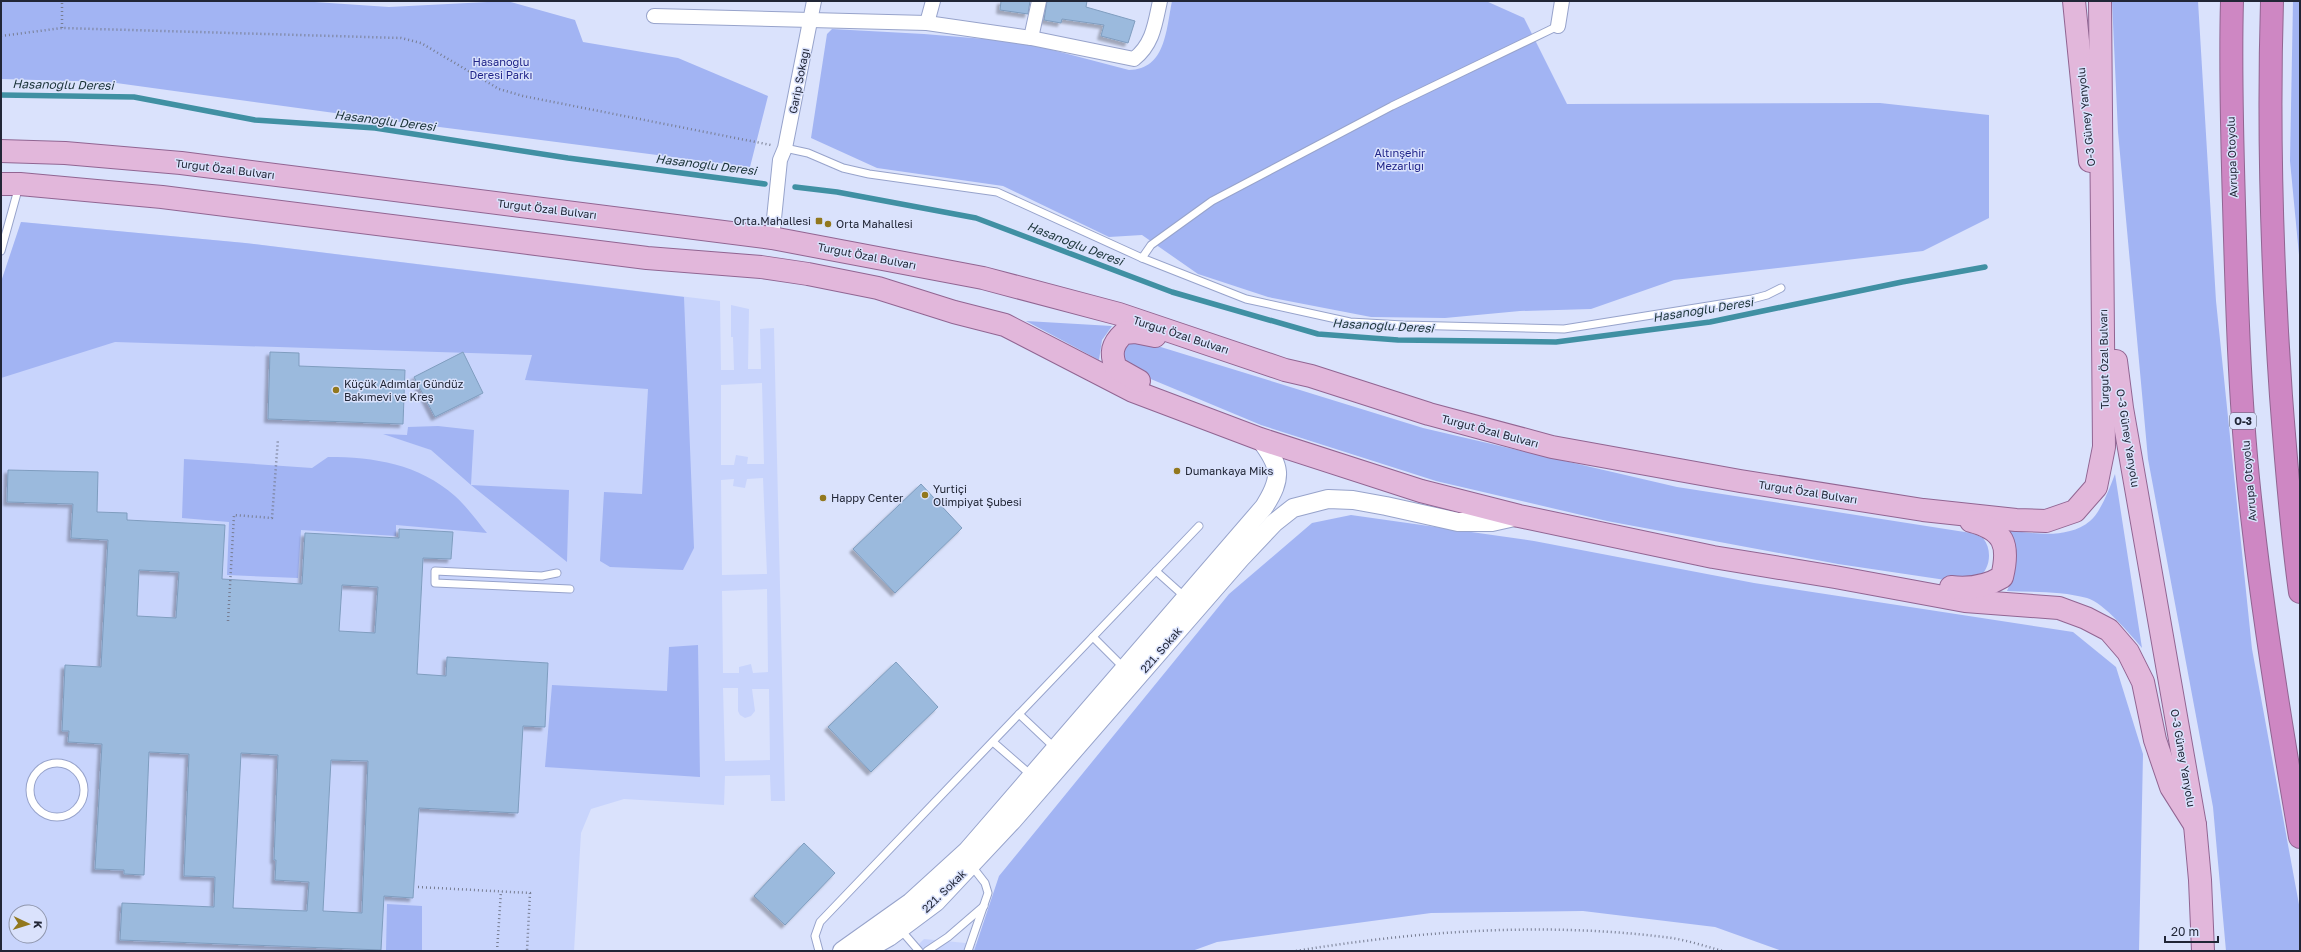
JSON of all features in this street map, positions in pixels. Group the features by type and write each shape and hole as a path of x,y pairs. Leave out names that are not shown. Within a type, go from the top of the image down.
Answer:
{"highway":[{"name":"Avrupa Otoyolu","path":"2232,1 2231,138 2237,333 2243,423 2252,524 2271,662 2300,837"},
{"path":"2272,1 2271,115 2276,319 2285,453 2300,592"}],"main road":[{"name":"O-3 Güney Yanyolu","path":"2074,1 2089,156 2102,242 2122,408 2195,825 2200,880 2203,951"},
{"path":"2082,1 2090,89 2089,156"},
{"path":"2100,1 2102,242"},
{"name":"Turgut Özal Bulvarı","path":"1,151 65,153 181,163 772,238 990,280 1119,314 1286,370 1311,376 1429,414 1552,448 1740,481 1923,510 2046,522 2075,511 2096,487 2104,447 2102,242"},
{"path":"10,184 162,197 647,258 761,267 808,274 878,288 954,312 1005,325 1133,391 1260,439 1420,491 1519,516 1713,558 1835,577 1965,601 2059,608 2086,618 2109,630 2128,652 2143,682 2155,740 2171,787 2195,825"},
{"path":"761,267 772,238"},
{"path":"1260,439 1212,412 1125,374 1116,368 1112,353 1113,346 1124,333 1135,332 1169,340 1229,359 1286,370"},
{"path":"1835,577 1909,581 1957,587 1977,587 1991,584 2002,577 2006,551 1996,531 1978,523 1923,510"}],"street":[{"name":"Garip Sokağı","path":"772,238 783,154 814,1"},
{"path":"927,23 933,1"},
{"path":"1031,38 1039,1"},
{"path":"654,16 927,23 1031,38 1134,59 1146,50 1160,1"},
{"path":"1558,26 1562,1"},
{"name":"221. Sokak","path":"842,951 911,902 961,856 1264,507 1276,488 1278,471 1274,456 1260,439"},
{"name":"221. Sokak","path":"864,951 900,929 936,902 1018,814 1240,559 1274,522 1292,508 1328,499 1386,506 1458,522 1492,522 1519,516"}],"lane":[{"path":"1142,258 1151,245 1212,201 1392,106 1558,26"},
{"path":"783,154 808,153 844,168 869,174 997,192 1142,258 1246,299 1350,322 1403,325 1564,329 1752,300 1781,288"},
{"path":"1,251 10,184"},
{"path":"819,951 815,936 820,922 1199,526"},
{"path":"557,573 542,576 435,571 435,583 570,589"},
{"path":"1156,571 1185,598"},
{"path":"1093,637 1124,668"},
{"path":"1019,714 1055,748"},
{"path":"993,742 1031,775"},
{"path":"64,763 79,774 83,782 84,792 82,801 73,813 67,816 52,818 44,815 33,804 29,788 37,771 45,765 64,763"},
{"path":"968,951 984,906 988,889 971,865"},
{"path":"927,951 948,937 984,906"},
{"path":"900,929 920,951"}],"path":[{"path":"62,1 62,28"},
{"path":"1,36 62,28 401,38 421,43 505,91 783,154"},
{"path":"228,621 234,515 272,518 278,439"},
{"path":"418,887 530,893 527,951"},
{"path":"497,951 500,891"},
{"path":"1296,951 1415,935 1484,930 1540,930 1666,937 1723,951"}],"shaded area":[{"path":"21,222 245,243 720,301 721,370 734,370 733,337 731,337 731,305 749,309 748,369 761,369 760,329 774,328 785,801 771,801 770,775 725,776 724,805 624,799 591,809 581,833 574,951 1,951 1,282","holes":["762,383 764,464 747,464 748,457 736,455 734,465 721,465 721,385","763,478 767,574 722,575 721,480 734,479 733,486 745,488 747,479","767,589 768,672 753,673 751,664 739,667 739,673 723,673 722,591","723,688 738,688 738,711 740,715 745,718 751,716 755,711 752,689 769,689 770,760 725,761"]},
{"path":"924,939 976,944 974,951 912,951"}],"green space":[{"name":"Hasanoğlu Deresi Parkı","path":"1,1 300,1 389,7 507,1 575,20 583,42 678,58 768,96 750,167 408,123 109,82 1,79"},
{"name":"Altınşehir Mezarlığı","path":"1172,1 1486,1 1524,18 1567,104 1880,103 1989,115 1989,218 1923,251 1674,280 1591,309 1520,311 1445,318 1371,317 1268,297 1198,274 1142,235 1109,237 1003,186 877,168 811,138 827,34 832,29 924,34 1022,42 1129,70 1141,68 1150,63 1157,55 1166,35"},
{"path":"2112,1 2198,1 2216,301 2252,649 2300,910 2300,951 2226,951 2213,807 2148,459 2118,132"},
{"path":"2293,1 2300,1 2300,265 2290,161"},
{"path":"21,222 245,243 684,297 694,548 683,570 610,567 600,561 604,492 642,494 648,389 525,380 532,355 115,342 1,378 1,282"},
{"path":"1026,321 1112,326 1102,340 1099,360"},
{"path":"1126,342 1151,344 1423,428 1677,487 1971,533 1983,538 1988,548 1989,560 1985,570 1978,578 1959,582 1838,564 1607,521 1436,481 1261,425 1122,367 1119,348"},
{"path":"438,426 474,430 471,485 431,450 383,434 407,435 408,427"},
{"path":"328,457 345,457 395,464 426,476 455,496 468,509 487,533 396,525 396,536 301,530 298,578 227,575 229,522 182,518 184,459 312,468"},
{"path":"2115,474 2142,648 2109,613 2094,601 2087,598 2058,593 2007,591 2013,574 2014,560 2012,547 2005,530 2049,534 2071,531 2081,527 2090,521 2098,512"},
{"path":"471,485 569,490 567,562"},
{"path":"1351,515 1534,541 1754,583 2073,632 2116,667 2143,754 2139,951 1782,951 1715,927 1583,911 1431,913 1217,942 1192,951 974,951 999,876 1229,594 1312,523"},
{"path":"698,645 700,777 545,767 552,685 667,691 669,647"},
{"path":"387,904 422,906 422,951 386,951"}],"building":[{"path":"1001,1 1030,1 1028,14 1000,10"},
{"path":"1047,1 1087,1 1086,7 1135,21 1128,43 1101,36 1104,25 1062,19 1061,23 1044,20"},
{"name":"Küçük Adımlar Gündüz Bakımevi ve Kreş","path":"270,352 299,353 299,366 405,370 403,424 268,419"},
{"path":"463,352 483,393 435,417 414,377"},
{"path":"8,470 98,472 97,512 127,513 127,520 225,525 222,579 302,584 305,533 399,538 399,529 453,532 451,559 423,558 417,674 446,676 447,657 548,663 545,727 523,726 518,813 419,808 413,898 384,896 381,950 120,940 122,903 214,907 215,877 184,876 189,754 149,752 144,875 124,874 124,870 95,869 102,744 68,742 69,731 62,731 65,665 101,667 108,540 71,538 73,504 7,502","holes":["139,570 179,572 176,618 137,616","342,585 378,587 375,633 339,631","241,753 278,755 274,860 276,860 275,880 309,882 307,911 233,908","331,760 368,761 362,913 323,911"]},
{"path":"921,484 962,528 895,593 853,549"},
{"path":"896,662 938,707 871,772 828,727"},
{"path":"804,843 835,873 785,925 754,896"}],"waterway":[{"name":"Hasanoğlu Deresi","path":"1,95 134,97 255,120 375,128 568,158 765,184"},
{"name":"Hasanoğlu Deresi","path":"795,187 837,192 976,218 1172,292 1318,334 1398,340 1556,342 1710,322 1902,282 1985,267"}],"place":[{"name":"Orta.Mahallesi","path":"819,221"},
{"name":"Orta Mahallesi","path":"828,224"},
{"name":"Küçük Adımlar Gündüz Bakımevi ve Kreş","path":"336,390"},
{"name":"Dumankaya Miks","path":"1177,471"},
{"name":"Yurtiçi Olimpiyat Şubesi","path":"925,495"},
{"name":"Happy Center","path":"823,498"}]}
